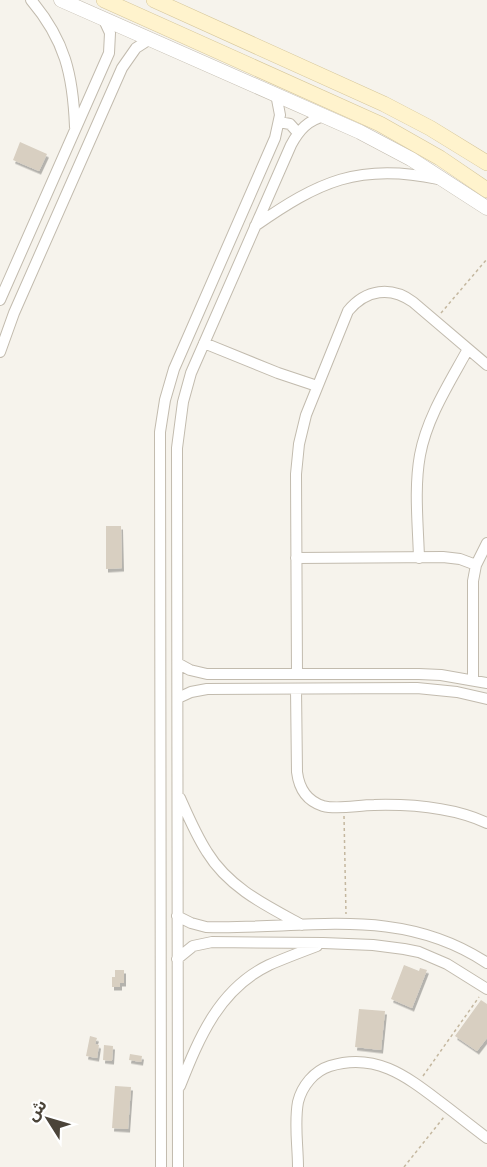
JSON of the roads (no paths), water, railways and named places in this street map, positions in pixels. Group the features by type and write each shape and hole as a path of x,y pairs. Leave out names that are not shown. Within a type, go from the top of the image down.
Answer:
{"main road":[{"path":"104,0 380,124 440,158 487,190"},
{"path":"154,0 392,107 487,163"}],"street":[{"path":"31,0 51,26 66,60 72,82 75,129"},
{"path":"61,0 386,145 448,181 487,208"},
{"path":"0,300 109,53 110,33 102,18"},
{"path":"0,352 14,313 126,61 136,48 150,39"},
{"path":"109,53 118,53 126,61"},
{"path":"161,1167 159,448 162,416 177,361 275,138 279,122 276,94"},
{"path":"178,1167 178,432 187,387 204,343 298,133 312,120 325,116"},
{"path":"279,122 290,124 298,133"},
{"path":"255,227 312,190 355,176 370,173 404,174 448,181"},
{"path":"297,674 297,459 302,429 345,317 353,305 364,297 385,291 400,294 413,302 487,365"},
{"path":"204,343 317,386"},
{"path":"419,558 417,476 420,453 431,420 468,349"},
{"path":"473,680 473,581 476,565 487,543"},
{"path":"296,558 452,558 476,565"},
{"path":"160,567 179,566"},
{"path":"178,664 198,673 419,674 487,683"},
{"path":"198,673 196,683 199,690"},
{"path":"296,689 297,772 306,795 316,803 328,807 385,805 432,808 466,815 487,823"},
{"path":"178,698 199,690 427,689 457,692 487,699"},
{"path":"178,794 207,853 226,876 257,900 302,925"},
{"path":"177,916 206,927 346,924 393,926 425,933 457,945 487,963"},
{"path":"206,927 202,934 206,943"},
{"path":"177,959 187,950 206,943 373,945 418,952 454,967 486,988"},
{"path":"178,1092 202,1032 214,1012 230,994 248,978 269,965 323,944"},
{"path":"298,1167 298,1102 308,1082 319,1071 340,1064 373,1063 393,1070 417,1084 487,1138"}]}
